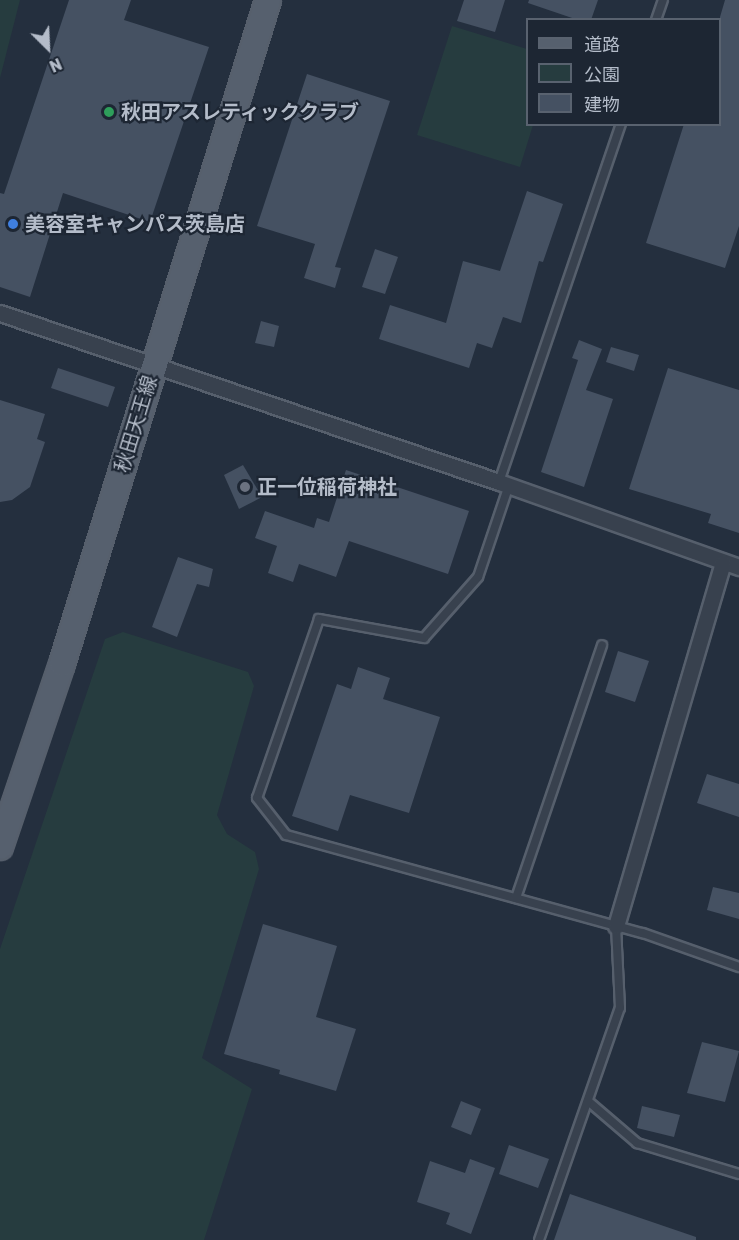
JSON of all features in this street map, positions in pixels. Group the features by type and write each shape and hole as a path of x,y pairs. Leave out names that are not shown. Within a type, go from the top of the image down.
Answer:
{"main road":[{"name":"秋田天王線","path":"0,844 62,664 268,0"}],"street":[{"path":"0,314 504,483 739,567"},
{"path":"616,926 723,562"}],"lane":[{"path":"657,18 663,0"},
{"path":"620,126 504,483 478,577 424,638 319,619 257,798 286,835 616,926 739,967"},
{"path":"516,898 602,645"},
{"path":"540,1240 620,1008 616,926"},
{"path":"588,1101 637,1143 739,1174"}],"green space":[{"path":"0,0 20,0 0,78"},
{"path":"452,26 526,49 526,126 533,126 520,167 417,135"},
{"path":"123,632 248,672 254,686 217,815 227,834 255,852 259,869 202,1058 252,1089 204,1240 0,1240 0,949 105,639"}],"building":[{"name":"秋田アスレティッククラブ","path":"69,0 131,0 124,20 209,47 150,222 63,193 30,297 0,287 0,193 4,194"},
{"path":"464,0 505,0 495,32 457,21"},
{"path":"529,0 598,0 592,18 572,18 528,3"},
{"path":"725,0 739,0 739,226 725,268 646,243 683,126 721,126 720,17"},
{"path":"307,74 390,101 335,267 341,268 335,288 304,278 315,244 257,226"},
{"path":"527,191 563,204 543,262 539,261 521,323 503,317 492,348 477,343 469,368 379,339 390,305 446,323 463,261 500,271"},
{"path":"375,249 398,257 385,294 362,287"},
{"path":"261,321 279,326 274,347 255,343"},
{"path":"579,340 602,349 586,390 613,399 584,487 541,472 578,360 572,358"},
{"path":"611,347 639,355 634,371 606,362"},
{"path":"58,368 115,387 108,407 51,388"},
{"path":"668,368 739,390 739,533 708,523 711,514 629,489"},
{"path":"0,400 45,414 37,439 45,442 30,487 12,500 0,502"},
{"name":"正一位稲荷神社","path":"243,465 262,497 239,509 224,475"},
{"path":"346,470 469,511 448,574 349,541 336,577 299,564 293,582 268,573 277,546 255,538 265,511 314,528 317,518 329,522"},
{"path":"178,557 213,569 209,587 197,584 177,637 152,627"},
{"path":"618,651 649,661 635,702 605,692"},
{"path":"358,667 390,678 383,699 440,717 409,813 350,795 338,831 292,816 337,684 351,689"},
{"path":"707,774 739,784 739,817 697,803"},
{"path":"713,887 739,893 739,919 707,910"},
{"path":"263,924 337,946 316,1017 356,1029 336,1091 279,1074 280,1070 224,1054"},
{"path":"702,1042 739,1051 725,1102 687,1093"},
{"path":"461,1101 481,1109 471,1135 451,1127"},
{"path":"642,1106 680,1115 674,1137 637,1128"},
{"path":"509,1145 549,1159 538,1188 499,1174"},
{"path":"470,1159 495,1168 471,1234 446,1224 450,1213 417,1202 430,1161 465,1173"},
{"path":"570,1194 696,1237 696,1240 554,1240"}],"place":[{"name":"秋田アスレティッククラブ","path":"109,112"},
{"name":"美容室キャンパス茨島店","path":"13,224"},
{"name":"正一位稲荷神社","path":"245,487"}]}
